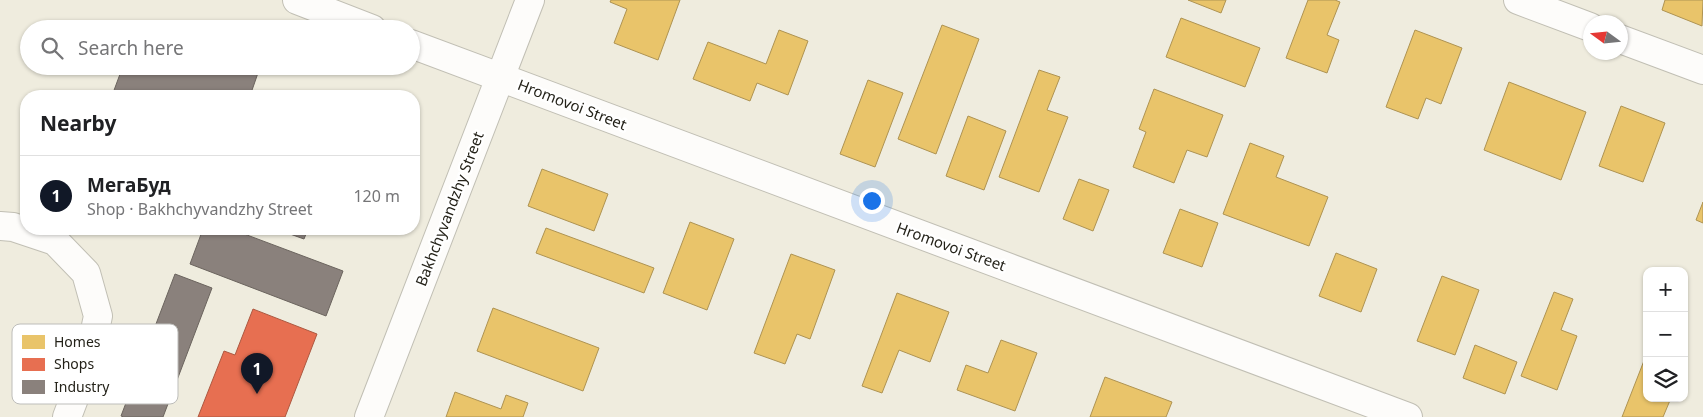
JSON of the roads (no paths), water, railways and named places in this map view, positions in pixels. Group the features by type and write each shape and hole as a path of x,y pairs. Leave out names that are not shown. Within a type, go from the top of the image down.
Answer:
{"street":[{"path":"297,0 349,20"},
{"name":"Bakhchyvandzhy Street","path":"369,417 530,0"},
{"path":"1518,0 1583,24"},
{"path":"1628,42 1703,70"},
{"name":"Hromovoi Street","path":"420,47 1408,417"},
{"path":"0,226 20,229"},
{"path":"37,235 55,241 86,273 98,316 96,324"},
{"path":"67,417 72,404"}],"place":[{"name":"МегаБуд","path":"257,394"}]}
